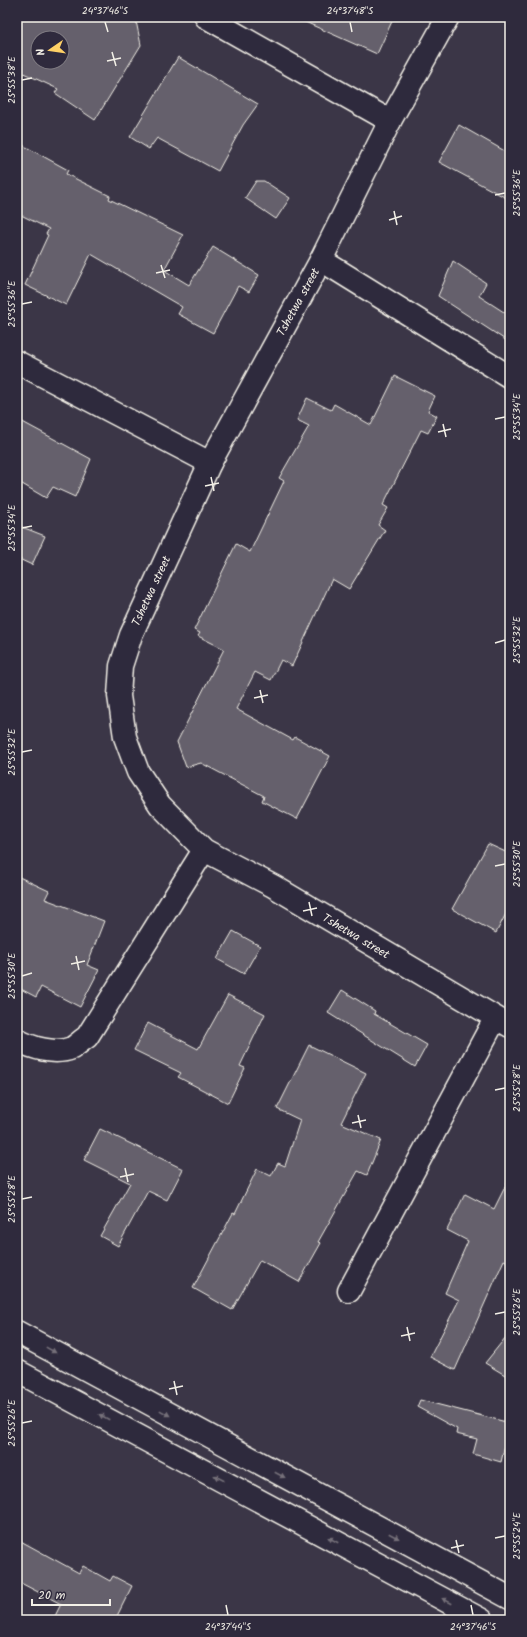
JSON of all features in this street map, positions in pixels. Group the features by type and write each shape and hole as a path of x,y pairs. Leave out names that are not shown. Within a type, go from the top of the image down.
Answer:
{"street":[{"path":"206,17 390,121"},
{"name":"Tshetwa street","path":"448,17 390,121 321,260 210,463 131,636 121,666 119,696 125,737 138,772 160,805 204,850 273,886 503,1023"},
{"path":"321,260 510,377"},
{"path":"17,362 210,463"},
{"path":"17,1040 30,1047 55,1051 71,1048 87,1037 204,850"},
{"path":"349,1291 503,1023"},
{"path":"17,1332 510,1598"},
{"path":"17,1371 482,1620"}],"building":[{"path":"17,17 129,17 136,21 141,45 95,120 55,93 58,89 17,70"},
{"path":"294,17 394,17 377,54"},
{"path":"178,57 258,104 243,125 218,171 157,138 149,149 130,137"},
{"path":"459,125 510,154 510,200 439,162"},
{"path":"17,142 68,170 66,174 110,196 109,199 183,235 164,270 189,285 213,247 259,275 249,292 238,286 213,333 178,314 182,307 91,254 66,305 25,285 48,235 46,234 49,229 17,213"},
{"path":"256,181 264,181 290,198 276,219 245,198"},
{"path":"453,261 486,283 479,296 510,316 510,343 438,296"},
{"path":"395,376 435,396 428,411 437,416 428,433 421,430 383,505 388,508 378,525 385,530 349,589 332,579 292,666 281,660 271,680 255,672 236,709 293,740 295,737 330,756 297,819 262,801 264,796 201,763 186,767 177,742 224,649 198,636 200,633 194,630 236,544 250,552 284,481 279,478 309,426 297,420 307,398 331,410 334,404 371,425"},
{"path":"17,419 91,459 75,497 53,487 46,498 17,481"},
{"path":"17,525 45,536 32,565 17,558"},
{"path":"488,844 510,854 510,906 496,933 452,909"},
{"path":"17,876 49,891 45,899 104,921 87,965 99,970 80,1007 41,987 36,997 17,987"},
{"path":"233,931 260,946 244,974 217,959"},
{"path":"342,990 375,1011 374,1014 427,1045 415,1067 328,1013"},
{"path":"228,995 265,1014 240,1066 245,1068 228,1103 178,1077 181,1073 134,1050 148,1023 198,1049"},
{"path":"309,1045 366,1073 341,1123 381,1140 367,1175 358,1171 318,1242 321,1243 299,1282 260,1260 232,1310 193,1288 233,1213 235,1214 257,1169 271,1176 278,1163 285,1166 300,1120 277,1109"},
{"path":"100,1129 183,1169 167,1200 148,1191 118,1246 100,1236 130,1183 84,1160"},
{"path":"510,1177 510,1263 504,1260 455,1370 430,1357 459,1300 445,1293 468,1241 447,1230 465,1194 494,1209"},
{"path":"510,1332 510,1378 485,1363"},
{"path":"420,1400 510,1423 501,1462 473,1454 477,1439 456,1434 457,1429 417,1407"},
{"path":"17,1539 79,1573 83,1566 110,1581 113,1576 132,1586 115,1620 53,1620 61,1604 17,1581"}]}
